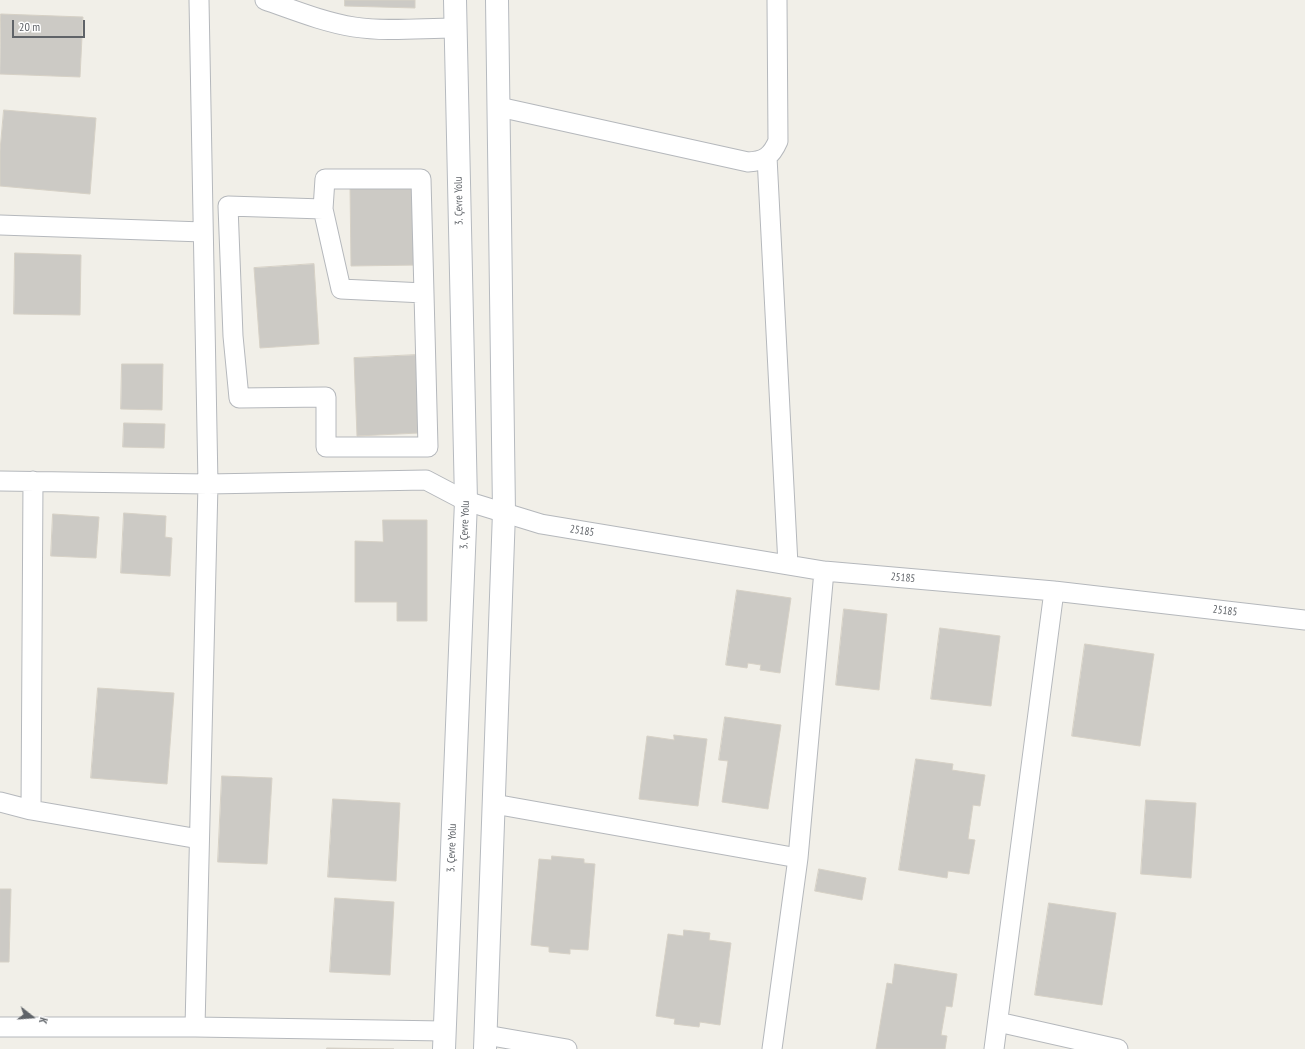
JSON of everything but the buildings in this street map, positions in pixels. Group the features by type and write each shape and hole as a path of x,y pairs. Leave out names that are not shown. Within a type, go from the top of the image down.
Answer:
{"main road":[{"name":"3. Çevre Yolu","path":"444,1040 466,501 455,0"},
{"path":"486,1042 504,512 497,0"}],"street":[{"path":"194,1027 208,484 199,0"},
{"path":"265,0 334,23 354,27 374,29 455,28"},
{"path":"499,108 748,162 758,161 767,157 774,150 778,142 777,0"},
{"path":"767,157 788,565"},
{"path":"323,209 228,206 233,336 239,398 326,397 326,447 428,446 424,293 421,180 325,179 323,209 341,289 424,293"},
{"path":"0,225 204,232"},
{"path":"205,335 233,336"},
{"name":"25185","path":"0,481 208,484 426,480 466,501 541,524 824,571 1054,591 1305,620"},
{"path":"31,810 33,482"},
{"path":"772,1049 798,858 824,571"},
{"path":"994,1049 1054,591"},
{"path":"0,802 31,810 199,839"},
{"path":"494,804 798,858"},
{"path":"998,1022 1118,1049"},
{"path":"0,1027 194,1027 444,1040"},
{"path":"486,1042 567,1049"}]}
